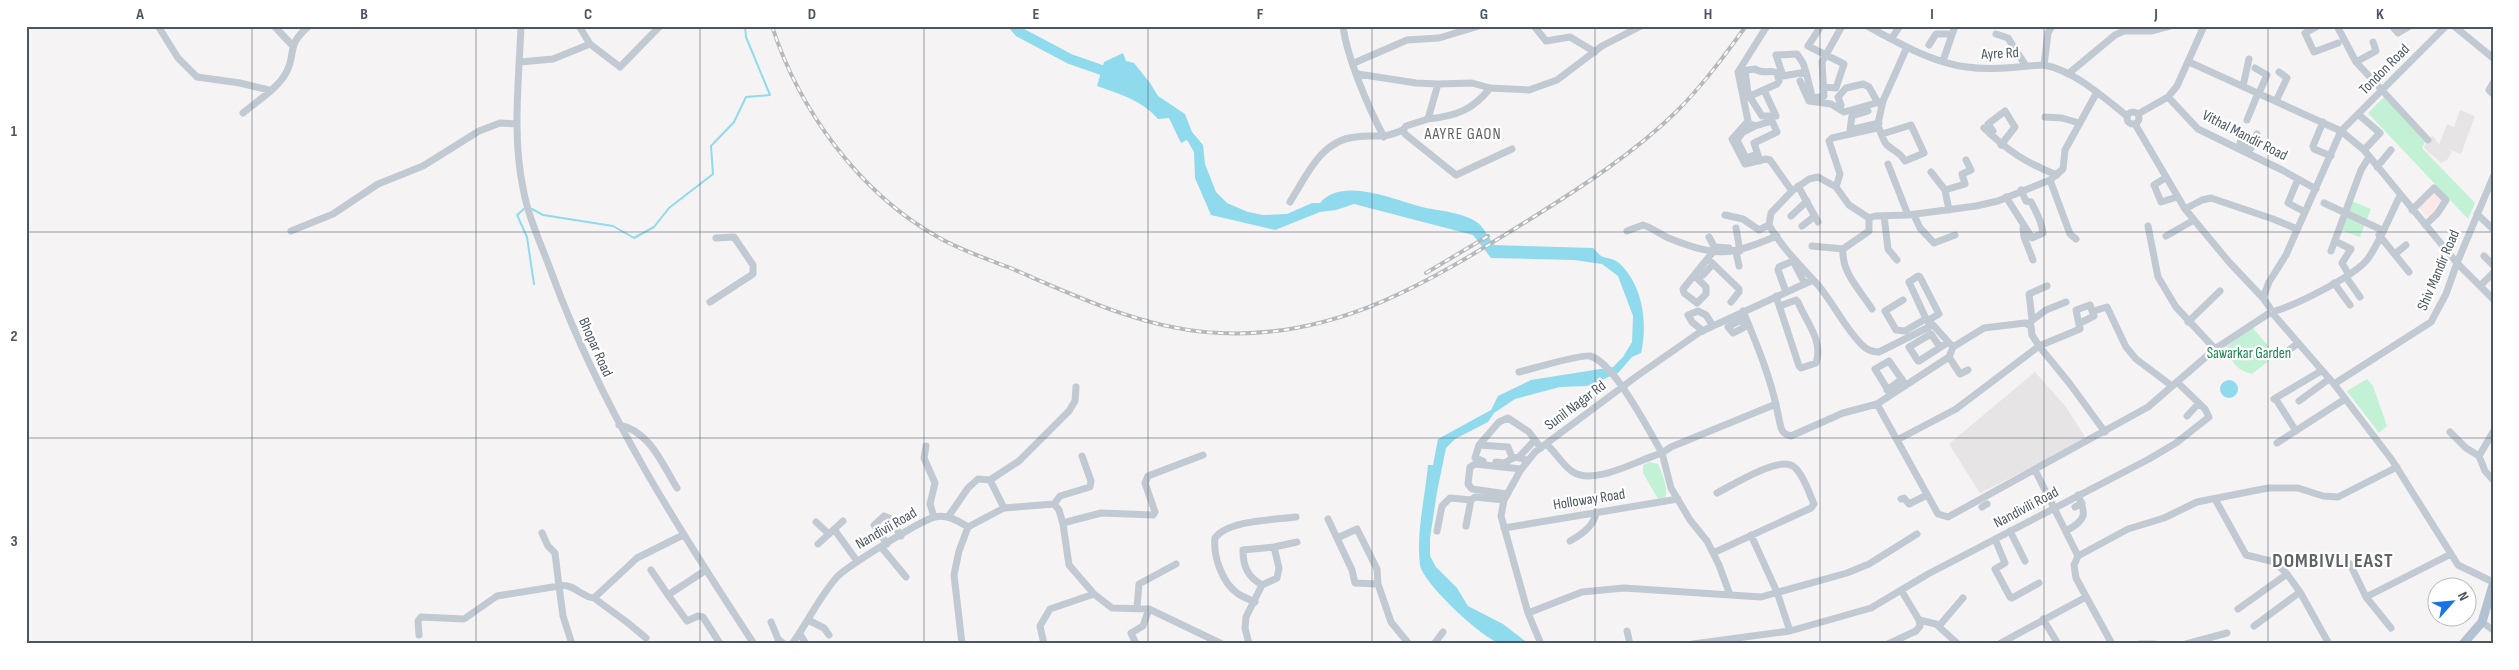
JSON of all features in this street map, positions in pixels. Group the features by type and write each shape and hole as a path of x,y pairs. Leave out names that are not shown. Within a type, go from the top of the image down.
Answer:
{"main road":[{"path":"2463,644 2487,626 2493,584"},
{"path":"2470,644 2487,626 2493,604"}],"street":[{"path":"158,26 178,58 197,77 240,83 270,90"},
{"path":"274,26 292,45"},
{"path":"243,113 281,81 287,71 292,45 310,26"},
{"name":"Bhopar Road","path":"521,26 516,124 523,189 568,318 619,425 658,495 754,644"},
{"path":"579,26 590,44 620,67 660,26"},
{"path":"1343,26 1345,38 1369,107 1384,137"},
{"path":"1354,63 1407,40 1439,38 1479,26"},
{"path":"1534,26 1546,41 1570,37 1595,52"},
{"path":"1358,74 1438,84 1472,82 1490,88 1529,90 1557,80 1602,46 1641,26"},
{"path":"1751,125 1743,99 1741,71 1768,26"},
{"path":"1821,26 1808,46 1844,64 1836,88 1824,87"},
{"path":"1806,72 1783,76 1776,55 1797,54 1804,63 1813,98 1824,96 1821,71 1825,56 1842,26"},
{"name":"Ayre Rd","path":"1867,26 1907,47 1965,67 1984,69 2044,65 2068,74 2097,92 2127,116"},
{"path":"1891,39 1900,26"},
{"path":"1943,61 1950,34 1955,26"},
{"path":"2044,65 2048,33 2052,26"},
{"path":"2068,74 2115,35 2136,28 2151,32 2170,26"},
{"path":"2204,26 2177,86 2168,97 2138,114 2132,112 2127,116 2128,122 2135,124 2185,209 2229,262 2264,298 2272,312 2332,382 2396,467 2461,568 2493,584"},
{"path":"2318,26 2305,33 2314,52 2338,42"},
{"path":"2337,26 2356,62 2428,140"},
{"path":"2392,26 2398,33 2410,26"},
{"name":"Tondon Road","path":"2341,131 2446,26"},
{"path":"2454,26 2493,58"},
{"path":"1929,45 1936,34 1950,34"},
{"path":"1996,34 2008,38 2026,66"},
{"path":"2356,62 2376,51 2372,42"},
{"path":"520,62 553,59 590,44"},
{"path":"1836,187 1840,174 1829,141 1832,138 1871,131 1877,125 1881,102 1907,47"},
{"path":"2243,86 2249,59"},
{"path":"2188,62 2259,93 2277,98 2341,131 2364,150 2457,263 2493,299"},
{"path":"2246,120 2267,75 2256,68"},
{"path":"1741,71 1754,69 1761,73 1774,71 1777,73 1778,82 1751,97 1743,99"},
{"path":"1741,71 1748,94 1762,116 1776,116 1764,90"},
{"path":"2277,98 2287,77 2278,72"},
{"path":"1800,81 1809,102 1831,104 1844,112 1881,102"},
{"path":"2493,82 2489,90 2493,94"},
{"path":"1428,119 1438,84"},
{"path":"1841,105 1838,97 1846,88 1863,84 1869,87 1881,102"},
{"path":"1290,202 1310,169 1329,147 1352,137 1384,137 1403,130 1406,126 1428,119 1451,117 1464,112 1480,100 1490,88"},
{"path":"1927,324 1909,282 1918,276 1939,314 1927,324 1906,334 1879,352 1868,350 1841,321 1813,280 1790,256 1769,225 1771,213 1798,186 1818,178 1836,187 1849,205 1870,218 1911,215 1976,206 2004,198 2050,180 2057,175 2062,169 2065,150 2078,123 2097,92"},
{"path":"2270,92 2277,98"},
{"name":"Vithal Mandir Road","path":"2168,97 2198,130 2245,149 2316,189"},
{"path":"1858,99 1861,108"},
{"path":"2135,124 2139,120 2138,114"},
{"path":"2358,114 2380,133 2364,150"},
{"path":"2045,117 2062,118 2078,123"},
{"path":"1759,157 1754,143 1777,132 1772,121 1751,125 1734,134 1733,142 1744,164 1759,157 1770,160 1792,191"},
{"path":"2323,122 2312,146 2314,149 2331,156"},
{"path":"291,231 333,214 378,184 423,166 479,131 500,123 516,124"},
{"path":"1877,125 1888,145 1898,151 1905,161 1924,152 1911,125 1882,134"},
{"path":"1984,128 2022,160 2057,175"},
{"path":"1403,130 1409,140 1456,174 1512,149"},
{"path":"2264,298 2269,282 2286,255 2341,131"},
{"path":"2242,136 2240,143 2245,149 2252,147 2258,134"},
{"path":"2376,166 2389,150"},
{"path":"2331,251 2360,170 2369,157"},
{"path":"1945,190 1965,184 1962,174 1970,170 1966,160"},
{"path":"1888,164 1911,215 1920,228 1936,243 1955,235"},
{"path":"1931,172 1945,190 1949,210"},
{"path":"2298,179 2288,203 2305,212"},
{"name":"Shiv Mandir Road","path":"2299,401 2431,322 2446,294 2492,179"},
{"path":"2050,180 2070,234 2076,239"},
{"path":"2162,180 2154,185 2161,202 2177,197"},
{"path":"1798,186 1817,219 1802,226"},
{"path":"2412,210 2434,188 2445,198 2446,200 2437,214 2425,225"},
{"path":"2004,198 2032,238 2035,238 2043,233 2043,229 2038,214 2031,202 2026,201 2021,190"},
{"path":"1877,404 1938,514 1945,518 1984,504 2035,470 2148,407 2215,349 2272,312 2292,306 2348,276 2366,261 2400,196"},
{"path":"2004,198 2025,230 2024,237 2033,260"},
{"path":"2185,209 2202,200 2211,198 2297,229"},
{"path":"1791,214 1806,200"},
{"path":"2324,203 2346,213 2380,233 2410,272"},
{"path":"2477,214 2493,229"},
{"path":"1725,215 1743,219 1759,230 1769,225"},
{"path":"1884,216 1888,249 1897,260"},
{"path":"1812,246 1843,249 1869,231 1870,218"},
{"path":"2166,236 2194,220"},
{"path":"1627,231 1643,225 1673,240 1713,255 1738,250 1777,236"},
{"path":"2148,226 2158,277 2176,307 2215,349"},
{"path":"1736,228 1739,266"},
{"path":"710,302 753,274 753,265 734,236 716,238"},
{"path":"1709,237 1713,255 1739,289 1739,292 1731,302"},
{"path":"2335,241 2351,248 2342,263 2360,297"},
{"path":"2395,254 2406,245"},
{"path":"1843,249 1843,264 1846,272 1872,309"},
{"path":"1703,275 1713,255"},
{"path":"1695,276 1713,255"},
{"path":"2484,256 2493,265"},
{"path":"1786,292 1777,268 1785,264 1794,262 1805,284"},
{"path":"2480,286 2493,273"},
{"name":"Sunil Nagar Rd","path":"1541,644 1528,613 1500,516 1505,497 1522,469 1543,446 1622,387 1703,331 1813,280"},
{"path":"2334,283 2350,306"},
{"path":"2047,286 2029,294 2030,322 2039,346 2105,432"},
{"path":"2188,322 2220,291"},
{"path":"1776,296 1800,368 1816,363 1816,344 1810,324 1804,319 1798,302 1796,300 1780,306"},
{"path":"1903,300 1885,311 1896,330 1906,334"},
{"path":"1936,334 1930,335 1910,346 1913,355 1918,361 1984,328 2030,322 2046,310 2066,302"},
{"path":"1914,306 1927,324 1935,326 1936,334 1947,346 1949,357 1960,374 1968,370"},
{"path":"2097,310 2107,307 2126,347 2136,358 2199,403 2187,416"},
{"path":"1703,331 1688,316 1694,311 1704,314 1713,326"},
{"path":"1743,312 1747,326 1760,351 1776,404 1781,430 1791,436 1843,414 1877,404 1889,392 1904,382 1949,357"},
{"path":"1697,326 1708,319"},
{"path":"1897,440 1956,409 2039,346 2078,330 2081,327 2080,322"},
{"path":"2282,354 2292,352 2298,343"},
{"path":"1519,372 1588,356 1603,362 1622,387 1662,453 1671,488 1713,553 1730,595"},
{"path":"1889,392 1875,369 1889,360 1904,382"},
{"path":"2295,429 2276,400 2321,371"},
{"path":"948,517 974,480 990,480 1019,461 1069,410 1075,402 1076,387"},
{"path":"2295,429 2345,399"},
{"name":"Nandivili Road","path":"1693,644 1728,642 1790,631 1871,608 1995,539 2149,459 2204,423 2209,417 2199,403"},
{"path":"1535,440 1505,463 1476,460 1475,458 1479,444 1499,422 1508,418 1529,432 1535,440 1576,474 1589,476 1626,468 1651,455 1662,453 1671,447 1776,404"},
{"path":"2277,443 2306,419"},
{"path":"619,425 630,427 643,438 664,464 677,488"},
{"path":"2450,432 2466,448 2479,456 2485,471 2493,480"},
{"path":"2479,456 2493,432"},
{"path":"1479,444 1508,447 1515,457 1528,461"},
{"path":"926,446 925,463 936,482 930,504 934,517"},
{"path":"1063,523 1101,513 1153,515 1155,512 1145,483 1148,476 1203,455"},
{"path":"962,644 954,574 959,551 968,527 1004,508 1054,504 1060,496 1090,487 1091,481 1082,456"},
{"path":"1713,553 1811,508 1814,504 1794,466 1785,463 1768,467 1717,494"},
{"path":"1505,497 1472,489 1468,484 1470,467 1475,464 1522,469"},
{"path":"2112,644 2074,572 2074,565 2078,556 2128,529 2164,518 2197,502 2268,488 2298,488 2331,497 2338,496 2396,467"},
{"path":"2035,470 2078,556"},
{"path":"990,480 1004,508"},
{"path":"1901,499 1904,498 1909,504 1927,495"},
{"path":"2066,530 2078,524 2084,517 2085,511 2078,505 2078,495"},
{"path":"1437,530 1445,500 1450,498 1471,500 1475,497 1505,497"},
{"name":"Holloway Road","path":"1504,528 1678,499"},
{"path":"2215,499 2244,552 2250,556 2274,562 2287,574 2300,592 2329,644"},
{"path":"1466,526 1471,500"},
{"path":"1054,504 1059,510 1063,523 1069,565 1094,594 1112,608 1137,607 1149,609 1202,641 1222,644"},
{"path":"1570,541 1580,536 1596,516 1596,512"},
{"path":"901,536 889,518 884,516 874,526 884,546 906,577"},
{"name":"Nandivii Road","path":"792,644 800,634 821,597 838,575 857,561 934,517 948,517 968,527"},
{"path":"1255,602 1237,594 1230,586 1216,556 1215,538 1224,530 1234,526 1296,517"},
{"path":"1328,519 1352,570 1355,583 1378,584"},
{"path":"818,544 843,521"},
{"path":"816,522 832,531 857,561"},
{"path":"1337,538 1357,530 1378,568 1378,584 1391,622 1409,644"},
{"path":"2010,531 2026,561"},
{"path":"542,533 548,546 555,553 562,616 572,644"},
{"path":"1528,613 1582,592 1624,588 1761,597 1847,573 1869,564 1917,534"},
{"path":"594,598 637,558 683,535"},
{"path":"1751,535 1777,592 1790,631"},
{"path":"1995,539 2005,563 1995,570 2010,597 2012,598 2039,583"},
{"path":"1262,585 1250,578 1243,558 1243,550 1274,547 1296,542"},
{"path":"1249,644 1244,621 1262,585 1277,578 1279,568 1274,547"},
{"path":"2366,597 2451,554"},
{"path":"1137,607 1139,584 1176,564"},
{"path":"2350,564 2366,597 2391,628"},
{"path":"651,570 687,621 698,616 703,617 719,642"},
{"path":"668,595 706,570"},
{"path":"2238,609 2287,574"},
{"path":"419,635 418,622 421,617 464,619 497,596 566,584 594,598 646,638"},
{"path":"1888,644 1916,631 1920,626 1919,620 1902,590"},
{"path":"2254,626 2300,592"},
{"path":"1044,644 1040,626 1050,609 1094,594"},
{"path":"2003,643 2043,619 2086,597"},
{"path":"1939,626 1963,598"},
{"path":"1136,644 1131,633 1143,626 1149,609"},
{"path":"2043,619 2058,644"},
{"path":"808,620 824,628 829,634"},
{"path":"1919,620 1932,622 1939,626 1958,644"},
{"path":"771,622 778,639 784,644"},
{"path":"1627,631 1630,644"},
{"path":"1434,644 1443,632"},
{"path":"2186,644 2207,641 2227,633"},
{"path":"800,634 806,644"},
{"path":"2140,644 2156,644"}],"shaded area":[{"path":"2460,110 2475,116 2461,154 2448,149 2452,152 2447,160 2441,163 2424,148 2427,140 2433,136 2439,145 2447,124 2454,127"},
{"path":"2433,189 2443,199 2434,209 2436,212 2430,218 2418,206"},
{"path":"2035,372 2066,407 2087,440 1980,493 1949,444"}],"green space":[{"path":"2385,96 2426,140 2422,148 2475,203 2468,219 2368,113"},
{"path":"2349,200 2371,209 2360,237 2338,229"},
{"name":"Sawarkar Garden","path":"2252,327 2276,355 2252,374 2238,368 2230,356 2227,346"},
{"path":"2367,379 2373,386 2387,426 2379,433 2347,391"},
{"path":"1650,462 1658,464 1660,468 1666,486 1665,498 1658,499 1643,473 1643,465"}],"water":[{"path":"1123,53 1126,61 1134,63 1158,96 1185,114 1192,132 1203,145 1205,164 1216,192 1227,203 1248,212 1263,215 1287,214 1312,203 1320,203 1330,195 1341,191 1369,192 1422,207 1465,216 1480,225 1494,245 1593,248 1601,256 1617,261 1634,282 1642,305 1644,329 1641,353 1632,357 1618,373 1587,386 1560,387 1515,399 1494,413 1488,422 1455,439 1446,448 1430,538 1430,556 1436,567 1457,588 1468,606 1503,624 1529,644 1502,644 1493,640 1455,610 1431,584 1424,573 1420,565 1419,540 1428,465 1433,465 1438,439 1491,410 1498,396 1531,380 1613,367 1623,357 1632,342 1633,316 1618,276 1602,264 1574,260 1491,258 1473,235 1354,204 1336,210 1320,212 1275,230 1211,215 1195,178 1194,152 1187,140 1181,143 1169,118 1158,119 1138,103 1097,86 1104,62"},
{"path":"2229,380 2235,383 2238,389 2235,395 2229,398 2223,395 2220,389 2223,383"}],"waterway":[{"path":"532,209 543,215 613,226 634,238 654,227 669,208 713,174 711,146 734,122 746,97 770,95 746,37 745,26"},
{"path":"1014,26 1019,32 1070,59 1113,74"},
{"path":"525,208 517,215 527,237 534,284"}],"railway":[{"path":"772,26 798,88 815,118 857,172 908,218 944,241 1111,310 1165,326 1220,333 1264,332 1306,326 1346,315 1384,301 1459,263 1570,194 1643,141 1677,111 1696,91 1746,26"},
{"path":"1426,273 1488,236"}],"district":[{"name":"AAYRE GAON","path":"1463,133"},
{"name":"DOMBIVLI EAST","path":"2333,560"}]}
